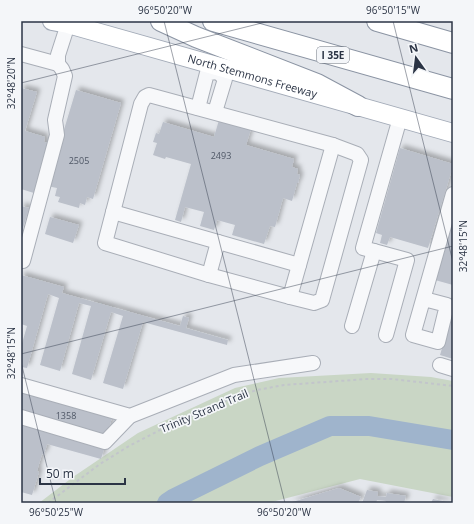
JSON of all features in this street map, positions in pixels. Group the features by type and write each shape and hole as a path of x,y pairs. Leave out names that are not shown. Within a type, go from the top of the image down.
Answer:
{"highway":[{"path":"161,21 196,37 317,84 358,106"},
{"name":"I 35E","path":"213,21 453,89"},
{"path":"376,21 453,43"}],"main road":[{"name":"North Stemmons Freeway","path":"60,22 218,69 453,133"}],"lane":[{"path":"58,64 60,22"},
{"path":"21,54 58,64 65,76 55,120 57,135 23,260"},
{"path":"198,108 208,73 218,69 225,79 215,112"},
{"path":"149,94 215,112 333,145 357,154 361,160 322,300 314,303 290,297 209,275 105,243 141,104 145,97 149,94"},
{"path":"386,335 407,260 363,248 400,118"},
{"path":"290,297 333,145"},
{"path":"424,299 453,194"},
{"path":"113,212 299,265"},
{"path":"209,275 218,242"},
{"path":"352,326 374,251"},
{"path":"21,417 105,442 130,416 234,375 313,363"},
{"path":"21,385 130,416"}],"path":[{"name":"Trinity Strand Trail","path":"48,503 100,464 129,446 164,428 234,397 257,390 284,385 367,379 392,379 453,386"}],"green space":[{"path":"371,373 431,377 453,381 453,497 360,479 268,503 39,503 73,477 138,433 235,388 279,378"}],"building":[{"path":"21,88 37,92 25,131 45,137 44,142 48,143 34,193 21,189"},
{"path":"76,90 121,103 93,199 87,197 85,205 80,203 79,208 58,202 60,197 55,196 57,188 47,186"},
{"path":"219,120 251,129 246,145 294,159 292,167 298,169 297,174 300,175 292,201 283,198 275,227 270,226 264,244 232,235 235,225 217,220 214,230 200,226 204,212 185,207 181,222 175,220 191,164 153,155 157,143 153,142 156,133 159,134 163,122 214,137"},
{"path":"400,148 453,164 428,248 390,237 387,245 380,243 382,235 376,233"},
{"path":"21,206 29,208 21,235"},
{"path":"453,215 453,285 435,280"},
{"path":"50,217 79,225 73,243 45,234"},
{"path":"21,275 64,287 62,293 180,326 183,316 189,318 186,328 228,340 227,345 143,322 123,389 103,383 123,316 111,312 91,380 72,374 91,306 79,303 60,371 40,365 59,298 48,294 27,368 21,367 21,347 27,326 21,324"},
{"path":"453,312 453,359 440,355"},
{"path":"21,392 112,418 106,437 21,413"},
{"path":"21,425 104,449 101,459 47,444 44,455 42,454 37,471 39,472 32,495 21,492"},
{"path":"339,488 361,497 358,503 289,503"},
{"path":"367,490 378,492 377,496 386,497 387,493 406,496 404,503 385,503 386,501 377,500 376,503 362,503"},
{"path":"433,499 448,502 448,503 431,503"}],"waterway":[{"path":"167,503 260,456 330,426 369,426 453,440"}]}
